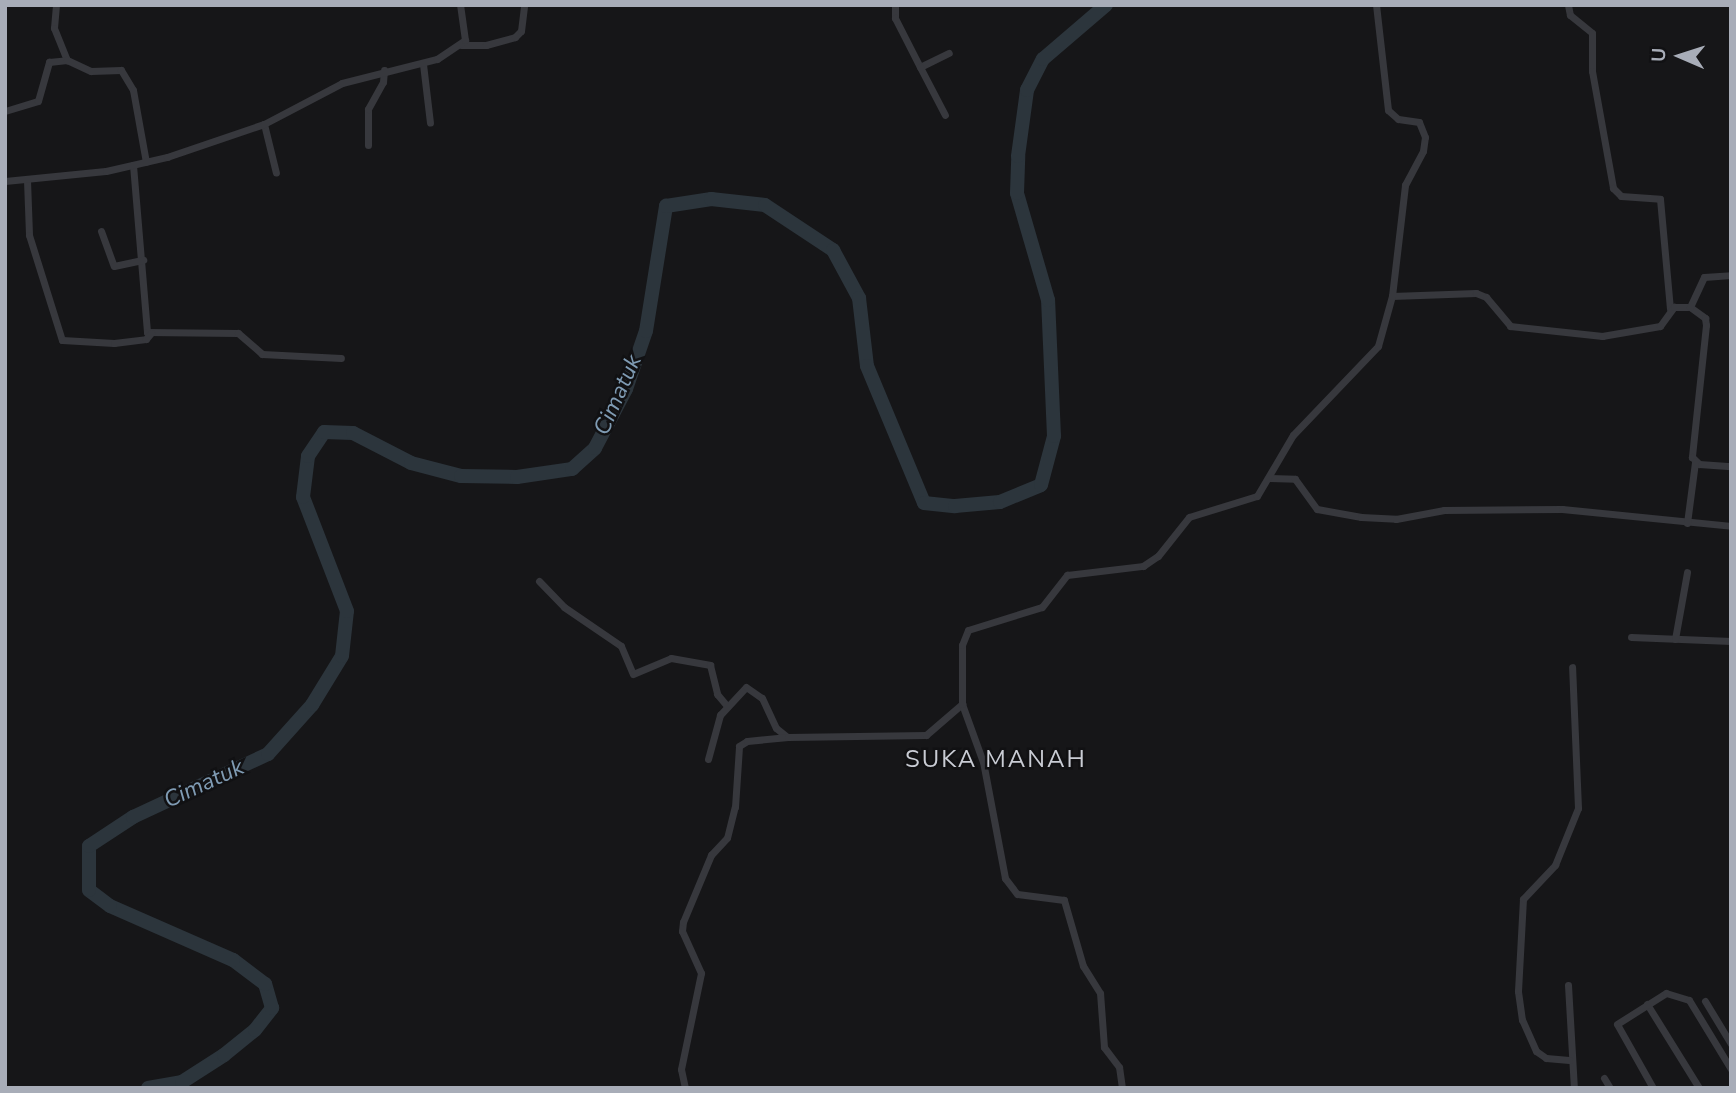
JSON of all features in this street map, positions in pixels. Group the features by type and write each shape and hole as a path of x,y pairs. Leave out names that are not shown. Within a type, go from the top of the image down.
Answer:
{"street":[{"path":"56,5 54,28 67,60"},
{"path":"460,5 467,32 461,45"},
{"path":"5,181 146,162 264,124 342,83 384,70 423,64 461,45 486,45 514,37 521,31 524,5"},
{"path":"895,5 895,18 945,115"},
{"path":"1122,1088 1119,1067 1104,1047 1100,993 1083,966 1064,900 1017,894 1004,878 983,762 962,704 962,645 968,630 1042,607 1073,572 1143,566 1158,556 1189,517 1257,496 1293,435 1378,346 1392,296 1405,185 1423,151 1425,137 1419,122 1398,119 1388,110 1376,5"},
{"path":"1392,296 1476,293 1486,296 1510,326 1602,337 1660,326 1670,309 1660,199 1621,195 1613,188 1592,71 1592,33 1570,15 1568,5"},
{"path":"920,67 949,53"},
{"path":"5,111 38,101 49,62 67,60 90,71 121,70 132,90 146,162"},
{"path":"423,64 430,123"},
{"path":"368,145 368,110 383,82 384,70"},
{"path":"264,124 276,173"},
{"path":"132,165 146,330 151,334 238,333 262,354 341,358"},
{"path":"27,180 29,235 62,340 114,343 146,339 151,334"},
{"path":"101,231 114,266 142,260"},
{"path":"1690,307 1704,277 1731,275"},
{"path":"1670,309 1690,307 1705,318 1706,325 1694,412 1695,462 1686,523"},
{"path":"1695,462 1731,466"},
{"path":"1270,478 1295,479 1317,509 1361,517 1396,519 1444,510 1562,509 1731,526"},
{"path":"1675,639 1687,572"},
{"path":"540,581 564,607 621,646 633,674 671,658 710,665 717,694 727,706"},
{"path":"1630,637 1731,641"},
{"path":"1569,1060 1546,1058 1536,1051 1522,1020 1518,971 1523,899 1555,865 1578,808 1572,667"},
{"path":"708,759 727,706 743,688 753,690 776,728 788,737"},
{"path":"685,1088 681,1069 701,974 682,931 683,922 711,855 727,838 735,807 739,746 747,741 788,737 926,735 962,704"},
{"path":"1569,985 1573,1020 1569,1060 1574,1088"},
{"path":"1653,1088 1617,1024 1666,993 1689,1000 1731,1069"},
{"path":"1705,1001 1731,1044"},
{"path":"1647,1004 1699,1088"},
{"path":"1604,1078 1610,1088"}],"waterway":[{"name":"Cimatuk","path":"148,1088 182,1082 224,1055 255,1030 272,1008 265,984 233,960 110,906 89,890 89,846 133,817 268,754 312,705 342,656 347,611 303,497 308,456 324,432 353,433 411,463 461,476 517,477 572,469 595,448 626,389 646,331 666,206 711,199 765,205 833,250 859,298 867,366 924,503 955,506 1000,502 1041,485 1054,436 1048,300 1017,193 1018,156 1027,90 1043,59 1106,5"}],"district":[{"name":"SUKA MANAH","path":"996,760"}]}
